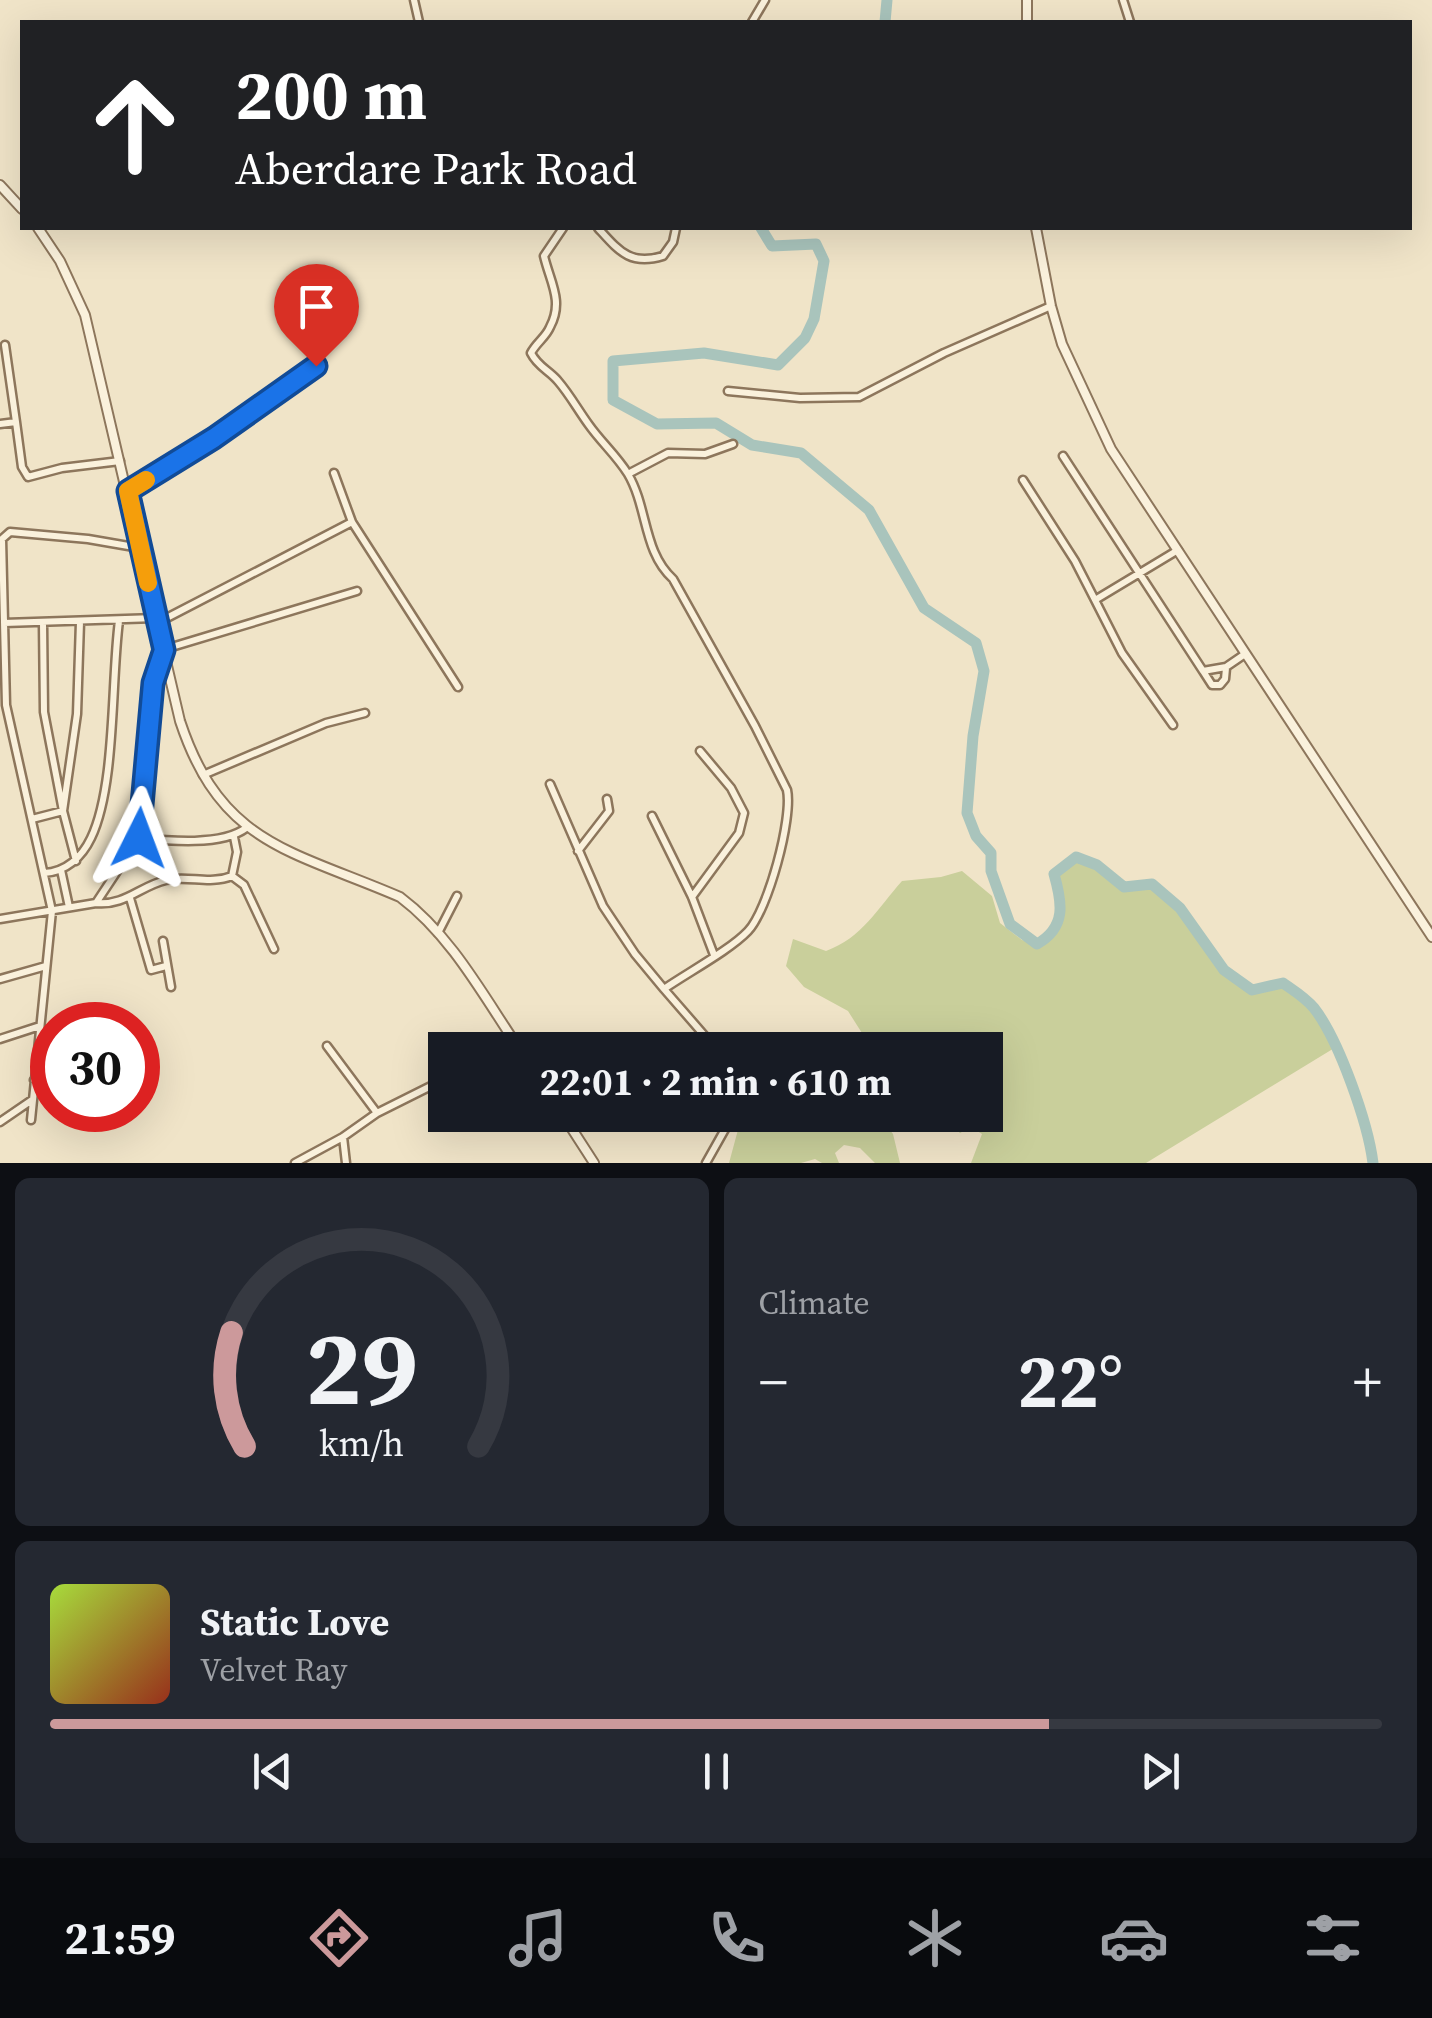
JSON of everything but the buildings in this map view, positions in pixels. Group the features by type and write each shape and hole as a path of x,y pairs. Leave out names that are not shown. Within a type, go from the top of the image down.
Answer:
{"street":[{"path":"0,185 20,207"},
{"path":"39,230 60,261 85,315 180,721 201,776 246,828 400,898 438,934 507,1032"},
{"path":"562,230 544,256 555,288 554,318 532,354 536,363 556,378 578,405 628,474 644,510 660,568 673,579 744,704 787,790 789,802 780,854 750,930 664,989"},
{"path":"600,230 622,252 646,262 664,256 675,230"},
{"path":"1036,230 1062,344 1100,427 1432,937"},
{"path":"728,391 800,398 858,397 1051,306"},
{"path":"5,346 22,467 28,477 62,468 121,461"},
{"path":"128,491 214,438 316,366"},
{"path":"0,424 16,422"},
{"path":"628,474 668,453 705,454 733,444"},
{"path":"1064,456 1212,685 1220,685 1226,679 1226,667"},
{"path":"334,473 352,522 458,687"},
{"path":"1023,480 1076,561 1122,653 1172,724"},
{"path":"4,623 157,621 352,522"},
{"path":"42,1002 52,911 6,706 2,540 6,533 88,538 140,548"},
{"path":"1096,600 1178,550"},
{"path":"164,650 356,591"},
{"path":"44,874 76,861 91,838 103,790 119,621"},
{"path":"63,811 77,714 80,622"},
{"path":"43,623 44,712 76,861"},
{"path":"96,903 139,838 153,683 164,650"},
{"path":"1203,671 1226,667 1245,654"},
{"path":"201,776 326,723 366,713"},
{"path":"692,897 739,833 744,813 730,788 700,751"},
{"path":"550,784 618,930 701,1032"},
{"path":"578,851 609,810 608,800"},
{"path":"32,819 63,811"},
{"path":"652,816 692,897 714,955"},
{"path":"139,838 171,841 234,837 246,828"},
{"path":"232,876 238,852 234,837"},
{"path":"61,870 69,907"},
{"path":"0,919 130,898 163,880 220,881 232,876"},
{"path":"232,876 244,885 274,948"},
{"path":"438,934 457,896"},
{"path":"130,898 151,970 166,966"},
{"path":"163,941 170,987"},
{"path":"0,979 46,966"},
{"path":"0,1039 30,1029"},
{"path":"327,1046 377,1113"},
{"path":"295,1163 377,1113 428,1088"},
{"path":"0,1122 30,1101"},
{"path":"575,1132 594,1163"},
{"path":"706,1163 723,1132"},
{"path":"343,1137 346,1163"}],"green space":[{"path":"1076,857 1097,865 1124,887 1152,884 1180,908 1224,970 1252,990 1283,983 1313,1006 1336,1047 1146,1163 971,1163 982,1134 979,1132 1003,1132 1003,1032 861,1032 848,1011 804,987 786,966 793,939 826,951 860,930 902,881 962,871 992,896 1000,923 1022,940 1037,944 1058,922 1060,904 1054,874"},
{"path":"737,1132 891,1132 900,1163 875,1163 860,1148 844,1145 835,1153 839,1163 815,1159 801,1163 729,1163"}],"waterway":[{"path":"885,20 887,0"},
{"path":"762,230 772,246 816,244 824,261 814,319 805,338 778,365 704,353 613,361 613,400 657,424 716,423 752,445 801,453 869,510 924,608 976,643 984,671 973,736 967,813 976,836 991,853 991,871 1010,924 1037,944 1047,937 1060,913 1054,874 1076,857 1097,865 1124,887 1152,884 1180,908 1224,970 1252,990 1283,983 1314,1008 1351,1082 1373,1163"}],"slow traffic":[{"path":"146,480 128,491 148,583"}],"route":[{"path":"139,838 153,683 164,650 128,491 214,438 316,366"}]}
